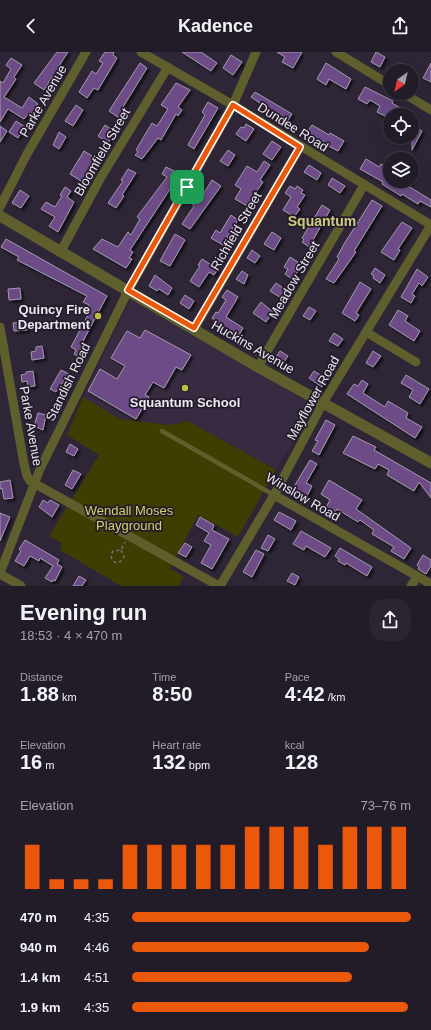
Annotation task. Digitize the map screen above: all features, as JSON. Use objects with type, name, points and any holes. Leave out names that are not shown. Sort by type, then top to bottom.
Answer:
[{"type":"street","name":"Parke Avenue","points":[[0,206],[27,154],[86,52]]},
{"type":"street","name":"Dundee Road","points":[[141,52],[233,105],[431,225]]},
{"type":"street","name":"Standish Road","points":[[0,573],[34,483],[128,290],[233,105],[256,52]]},
{"type":"street","points":[[336,52],[383,81]]},
{"type":"street","name":"Bloomfield Street","points":[[61,251],[100,179],[168,67]]},
{"type":"street","points":[[415,100],[431,110]]},
{"type":"street","name":"Richfield Street","points":[[194,328],[300,147]]},
{"type":"street","name":"Meadow Street","points":[[258,367],[364,185]]},
{"type":"street","name":"Huckins Avenue","points":[[0,216],[194,328],[258,367],[431,463]]},
{"type":"street","name":"Mayflower Road","points":[[220,586],[274,495],[323,404],[431,225]]},
{"type":"street","name":"Parke Avenue","points":[[0,327],[27,476],[34,483],[220,586]]},
{"type":"street","points":[[366,332],[416,362]]},
{"type":"street","name":"Winslow Road","points":[[274,495],[431,584]]},
{"type":"street","points":[[0,573],[21,586]]},
{"type":"street","points":[[411,586],[417,577]]},
{"type":"lane","name":"Winslow Road","points":[[162,431],[274,495]]},
{"type":"path","points":[[121,550],[129,535]]},
{"type":"path","points":[[121,550],[124,557],[121,561],[116,563],[112,560],[111,555],[113,551],[121,550]]},
{"type":"shaded area","name":"Squantum School","points":[[134,300],[306,401],[311,409],[276,470],[188,421],[170,425],[120,419],[83,397],[130,301]]},
{"type":"green space","name":"Wendall Moses Playground","points":[[83,397],[120,419],[170,425],[188,421],[276,470],[238,537],[198,515],[170,568],[184,577],[178,586],[121,586],[60,550],[62,543],[49,536],[99,455],[67,435]]},
{"type":"building","points":[[57,52],[68,52],[57,69],[61,72],[56,79],[52,77],[44,90],[34,83]]},
{"type":"building","points":[[105,52],[114,52],[113,55],[117,58],[98,90],[94,88],[87,98],[79,92],[92,71],[96,74],[103,63],[99,61]]},
{"type":"building","points":[[182,52],[201,52],[217,63],[211,71]]},
{"type":"building","points":[[277,52],[302,52],[293,68],[282,62],[285,57]]},
{"type":"building","points":[[376,52],[385,57],[380,67],[371,62]]},
{"type":"building","points":[[231,55],[242,62],[233,75],[223,68]]},
{"type":"building","points":[[11,58],[22,65],[14,77],[16,79],[4,97],[22,108],[29,97],[38,104],[31,114],[29,113],[24,119],[8,109],[0,122],[0,81],[3,83],[11,69],[6,65]]},
{"type":"building","points":[[140,63],[147,68],[123,107],[125,109],[119,118],[109,111]]},
{"type":"building","points":[[326,63],[351,79],[346,89],[329,79],[326,85],[317,79]]},
{"type":"building","points":[[431,63],[431,82],[423,78]]},
{"type":"building","points":[[176,83],[190,90],[178,107],[182,110],[178,116],[176,114],[161,140],[158,138],[142,159],[135,155],[138,152],[136,150],[152,123],[157,126],[168,109],[161,105]]},
{"type":"building","points":[[365,87],[383,96],[383,100],[393,101],[392,103],[400,108],[383,108],[383,115],[377,112],[380,106],[370,100],[367,104],[358,99]]},
{"type":"building","points":[[255,92],[292,114],[287,122],[251,97]]},
{"type":"building","points":[[208,102],[218,108],[194,149],[188,145],[205,115],[202,112]]},
{"type":"building","points":[[76,105],[83,110],[73,126],[65,121]]},
{"type":"building","points":[[16,121],[25,127],[18,138],[9,132]]},
{"type":"building","points":[[246,124],[254,129],[246,141],[236,134],[241,127],[244,128]]},
{"type":"building","points":[[105,125],[116,132],[108,143],[98,136]]},
{"type":"building","points":[[312,125],[329,135],[330,133],[344,141],[338,151],[306,134]]},
{"type":"building","points":[[0,126],[7,131],[0,142]]},
{"type":"building","points":[[419,129],[422,131],[419,137]]},
{"type":"building","points":[[59,132],[66,137],[59,149],[53,145]]},
{"type":"building","points":[[272,141],[281,147],[272,160],[263,154]]},
{"type":"building","points":[[228,150],[235,155],[228,166],[220,161]]},
{"type":"building","points":[[84,151],[97,159],[84,183],[70,174]]},
{"type":"building","points":[[366,159],[379,167],[381,164],[383,165],[383,182],[360,169]]},
{"type":"building","points":[[264,161],[270,165],[260,180],[263,182],[252,198],[254,200],[249,207],[235,199],[241,189],[235,185],[247,166],[257,172]]},
{"type":"building","points":[[309,165],[321,173],[317,180],[304,172]]},
{"type":"building","points":[[166,167],[180,174],[130,250],[133,252],[129,258],[132,259],[126,268],[93,249],[102,239],[118,247],[128,232],[131,235],[140,219],[137,217],[167,177],[162,174]]},
{"type":"building","points":[[128,169],[136,173],[122,195],[124,196],[116,208],[108,203],[123,181],[121,180]]},
{"type":"building","points":[[332,178],[345,186],[340,193],[328,185]]},
{"type":"building","points":[[212,180],[221,186],[190,229],[182,224],[194,206],[192,204],[198,194],[202,196]]},
{"type":"building","points":[[290,186],[295,189],[297,186],[303,190],[301,193],[305,195],[297,207],[300,209],[294,217],[283,210],[291,197],[285,193]]},
{"type":"building","points":[[65,187],[71,191],[67,197],[74,202],[58,232],[49,226],[55,217],[41,209],[46,202],[55,207],[62,196],[60,195]]},
{"type":"building","points":[[388,188],[411,188],[431,200],[431,207],[420,201],[418,204],[402,194],[401,196]]},
{"type":"building","points":[[20,190],[29,196],[21,208],[12,203]]},
{"type":"building","points":[[372,200],[382,206],[354,251],[356,252],[334,283],[326,279],[339,259],[337,257],[344,244]]},
{"type":"building","points":[[322,205],[330,210],[309,247],[302,242],[304,240],[302,238]]},
{"type":"building","points":[[231,215],[238,220],[227,237],[231,240],[226,247],[211,238],[216,230],[220,233]]},
{"type":"building","points":[[402,222],[412,228],[398,249],[400,250],[394,260],[381,252]]},
{"type":"building","points":[[272,232],[281,238],[274,250],[264,244]]},
{"type":"building","points":[[175,234],[185,240],[170,266],[160,261]]},
{"type":"building","points":[[6,239],[107,296],[82,343],[87,345],[80,358],[74,354],[76,350],[71,347],[90,311],[87,309],[89,305],[83,302],[87,296],[17,260],[19,257],[1,247]]},
{"type":"building","points":[[252,250],[260,256],[255,263],[247,258]]},
{"type":"building","points":[[290,257],[298,262],[294,268],[298,271],[292,279],[285,274],[288,269],[284,267]]},
{"type":"building","points":[[202,259],[218,269],[214,275],[209,272],[199,287],[190,281],[200,266],[198,265]]},
{"type":"building","points":[[375,268],[385,275],[380,283],[373,278],[374,276],[371,274]]},
{"type":"building","points":[[417,269],[428,277],[422,286],[419,283],[412,294],[415,296],[411,303],[401,297]]},
{"type":"building","points":[[242,271],[248,275],[244,284],[236,279]]},
{"type":"building","points":[[155,275],[172,288],[168,295],[159,289],[157,291],[149,286]]},
{"type":"building","points":[[360,282],[371,289],[356,313],[359,315],[355,321],[342,313]]},
{"type":"building","points":[[276,283],[286,290],[281,298],[270,291]]},
{"type":"building","points":[[20,288],[21,299],[9,300],[8,289]]},
{"type":"building","points":[[227,290],[238,297],[226,317],[243,328],[239,335],[234,332],[232,334],[213,322],[215,320],[212,318],[216,312],[218,313],[226,300],[222,297]]},
{"type":"building","points":[[185,295],[194,301],[189,309],[180,303]]},
{"type":"building","points":[[261,302],[273,312],[266,322],[253,313]]},
{"type":"building","points":[[309,307],[316,311],[310,320],[303,316]]},
{"type":"building","points":[[398,310],[408,316],[405,321],[420,331],[414,341],[389,325]]},
{"type":"building","points":[[26,321],[27,330],[14,331],[13,323]]},
{"type":"building","points":[[145,330],[191,355],[182,370],[176,367],[164,388],[153,382],[145,395],[149,397],[136,419],[88,391],[100,369],[117,379],[125,366],[111,358],[127,331],[140,338]]},
{"type":"building","points":[[334,333],[343,339],[338,346],[329,341]]},
{"type":"building","points":[[42,346],[44,358],[32,360],[31,352],[36,351],[36,347]]},
{"type":"building","points":[[280,351],[288,356],[282,365],[274,360]]},
{"type":"building","points":[[373,351],[381,356],[373,367],[366,363]]},
{"type":"building","points":[[61,370],[69,374],[56,392],[50,389]]},
{"type":"building","points":[[33,371],[35,386],[28,387],[27,381],[22,382],[21,375],[26,374],[26,372]]},
{"type":"building","points":[[314,371],[327,379],[322,387],[309,378]]},
{"type":"building","points":[[406,375],[429,389],[420,404],[409,397],[413,390],[401,383]]},
{"type":"building","points":[[362,380],[368,384],[363,393],[385,407],[388,401],[408,413],[406,418],[422,427],[415,438],[347,394],[354,384],[358,386]]},
{"type":"building","points":[[38,413],[46,415],[43,430],[34,426]]},
{"type":"building","points":[[326,420],[335,425],[319,455],[312,451],[318,441],[315,440]]},
{"type":"building","points":[[353,436],[376,447],[374,450],[431,483],[431,498],[419,482],[414,491],[387,475],[389,470],[378,464],[375,469],[343,453]]},
{"type":"building","points":[[70,444],[78,449],[74,456],[66,452]]},
{"type":"building","points":[[310,460],[317,464],[306,483],[312,486],[306,498],[292,490]]},
{"type":"building","points":[[73,470],[81,474],[72,489],[65,485]]},
{"type":"building","points":[[10,480],[13,498],[4,499],[2,488],[0,489],[0,482]]},
{"type":"building","points":[[329,480],[362,500],[356,509],[411,548],[404,559],[391,551],[394,547],[372,534],[374,530],[360,520],[358,522],[337,509],[334,514],[325,509],[330,500],[321,494]]},
{"type":"building","points":[[43,500],[48,503],[50,500],[59,505],[52,517],[39,507]]},
{"type":"building","points":[[279,512],[296,521],[291,530],[274,520]]},
{"type":"building","points":[[0,513],[10,517],[0,541]]},
{"type":"building","points":[[200,517],[214,525],[212,530],[229,539],[212,569],[201,563],[211,545],[204,541],[209,533],[196,525]]},
{"type":"building","points":[[301,531],[331,548],[325,557],[306,546],[304,550],[293,544]]},
{"type":"building","points":[[268,535],[275,539],[268,551],[261,548]]},
{"type":"building","points":[[25,540],[59,560],[57,564],[62,567],[55,581],[53,580],[52,582],[45,578],[53,566],[40,558],[39,561],[30,556],[24,566],[15,561],[21,551],[19,549]]},
{"type":"building","points":[[185,543],[192,547],[186,557],[178,553]]},
{"type":"building","points":[[340,548],[372,567],[367,576],[346,563],[345,565],[338,561],[339,559],[335,556]]},
{"type":"building","points":[[256,550],[264,554],[252,577],[243,572]]},
{"type":"building","points":[[423,555],[431,560],[431,566],[426,574],[418,569],[419,567],[417,565]]},
{"type":"building","points":[[292,573],[299,577],[295,585],[287,581]]},
{"type":"building","points":[[79,576],[86,580],[82,586],[73,586]]},
{"type":"place","name":"Quincy Fire Department","points":[[98,316]]},
{"type":"place","name":"Squantum School","points":[[185,388]]},
{"type":"district","name":"Squantum","points":[[322,221]]},
{"type":"route","points":[[233,105],[300,147],[194,328],[128,290],[187,187],[233,105]]}]
